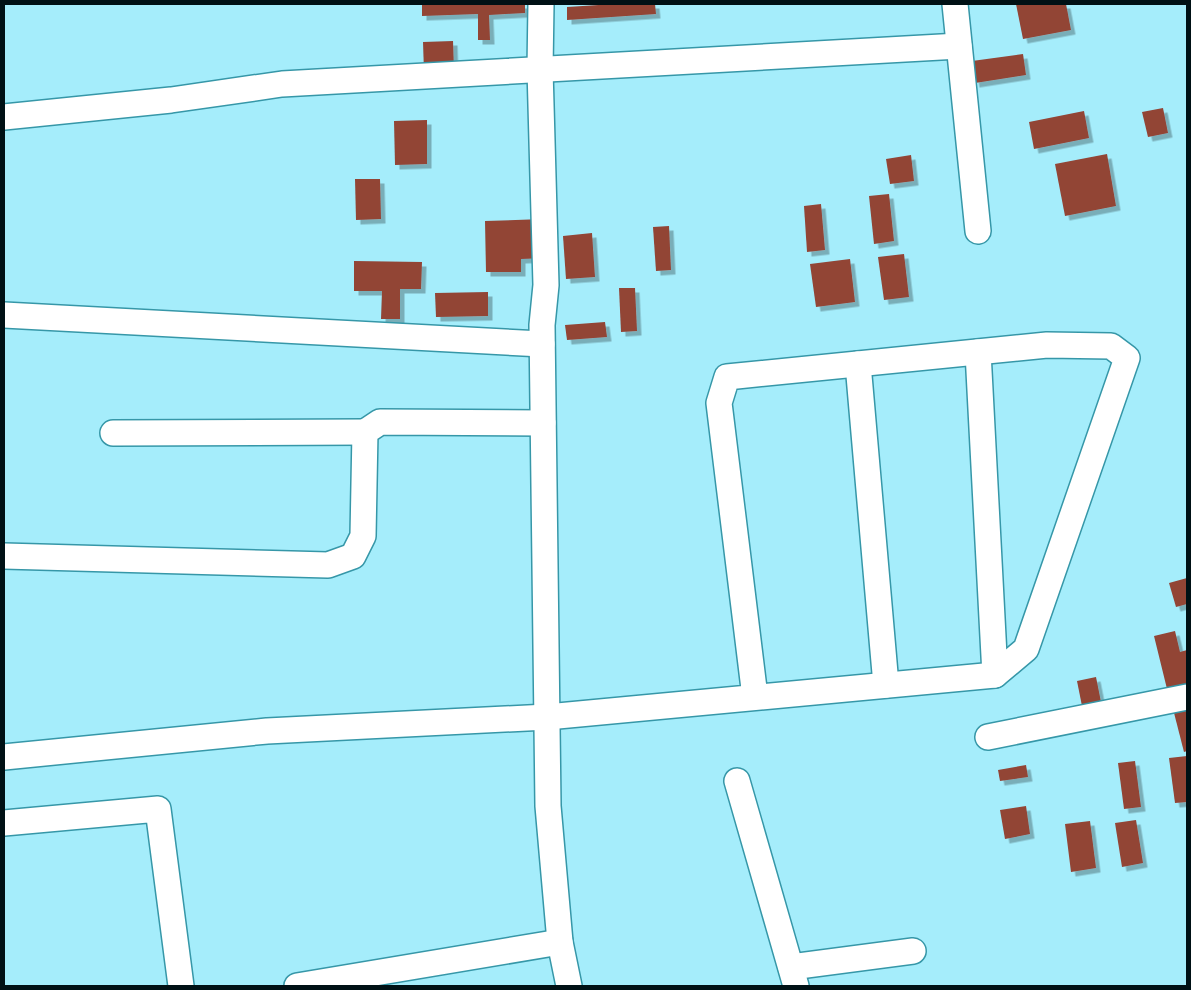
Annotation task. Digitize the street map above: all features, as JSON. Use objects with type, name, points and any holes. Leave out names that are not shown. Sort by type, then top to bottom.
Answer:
[{"type":"street","points":[[541,4],[540,69],[546,285],[542,344],[548,806],[560,942],[569,986]]},
{"type":"street","points":[[955,4],[978,231]]},
{"type":"street","points":[[4,117],[171,100],[282,84],[959,46]]},
{"type":"street","points":[[4,315],[542,344]]},
{"type":"street","points":[[4,757],[267,731],[547,717],[994,675],[1026,649],[1127,358],[1111,346],[1047,345],[727,377],[719,404],[755,697]]},
{"type":"street","points":[[978,352],[994,675]]},
{"type":"street","points":[[858,364],[886,685]]},
{"type":"street","points":[[113,433],[365,432],[380,422],[543,423]]},
{"type":"street","points":[[4,556],[328,565],[353,556],[363,536],[365,432]]},
{"type":"street","points":[[988,737],[1187,698]]},
{"type":"street","points":[[737,781],[793,977],[913,951]]},
{"type":"street","points":[[4,823],[158,809],[181,986]]},
{"type":"street","points":[[297,986],[560,942]]},
{"type":"building","points":[[525,4],[525,13],[489,15],[490,40],[478,40],[478,14],[422,16],[422,5]]},
{"type":"building","points":[[655,4],[656,14],[567,20],[567,7]]},
{"type":"building","points":[[1016,4],[1066,4],[1071,30],[1023,39]]},
{"type":"building","points":[[453,41],[454,71],[424,72],[423,42]]},
{"type":"building","points":[[1023,54],[1026,75],[975,83],[972,61]]},
{"type":"building","points":[[1163,108],[1168,133],[1148,137],[1142,112]]},
{"type":"building","points":[[1084,111],[1089,138],[1034,149],[1029,122]]},
{"type":"building","points":[[427,120],[427,164],[395,165],[394,121]]},
{"type":"building","points":[[1107,154],[1116,206],[1065,216],[1055,164]]},
{"type":"building","points":[[911,155],[914,181],[890,184],[886,159]]},
{"type":"building","points":[[355,179],[380,179],[381,219],[356,220]]},
{"type":"building","points":[[889,194],[894,241],[874,244],[869,196]]},
{"type":"building","points":[[821,204],[825,250],[807,252],[804,206]]},
{"type":"building","points":[[543,219],[545,258],[521,259],[521,272],[486,272],[485,221]]},
{"type":"building","points":[[669,226],[671,270],[656,271],[653,227]]},
{"type":"building","points":[[592,233],[595,277],[566,279],[563,236]]},
{"type":"building","points":[[904,254],[909,297],[884,300],[878,257]]},
{"type":"building","points":[[850,259],[855,302],[816,307],[810,264]]},
{"type":"building","points":[[354,261],[422,262],[421,289],[400,289],[400,319],[381,319],[382,291],[354,291]]},
{"type":"building","points":[[619,288],[635,288],[637,331],[621,332]]},
{"type":"building","points":[[488,292],[488,316],[436,317],[435,293]]},
{"type":"building","points":[[605,322],[607,337],[567,340],[565,325]]},
{"type":"building","points":[[1187,578],[1187,604],[1176,607],[1169,583]]},
{"type":"building","points":[[1175,631],[1180,652],[1187,650],[1187,688],[1168,693],[1154,636]]},
{"type":"building","points":[[1096,677],[1101,702],[1082,706],[1077,681]]},
{"type":"building","points":[[1187,701],[1187,751],[1184,752],[1172,705]]},
{"type":"building","points":[[1187,756],[1187,802],[1175,803],[1169,758]]},
{"type":"building","points":[[1135,761],[1141,807],[1124,809],[1118,763]]},
{"type":"building","points":[[1026,765],[1028,777],[1000,781],[998,770]]},
{"type":"building","points":[[1026,806],[1030,834],[1005,839],[1000,810]]},
{"type":"building","points":[[1136,820],[1143,863],[1122,867],[1115,823]]},
{"type":"building","points":[[1090,821],[1096,868],[1071,872],[1065,824]]}]
